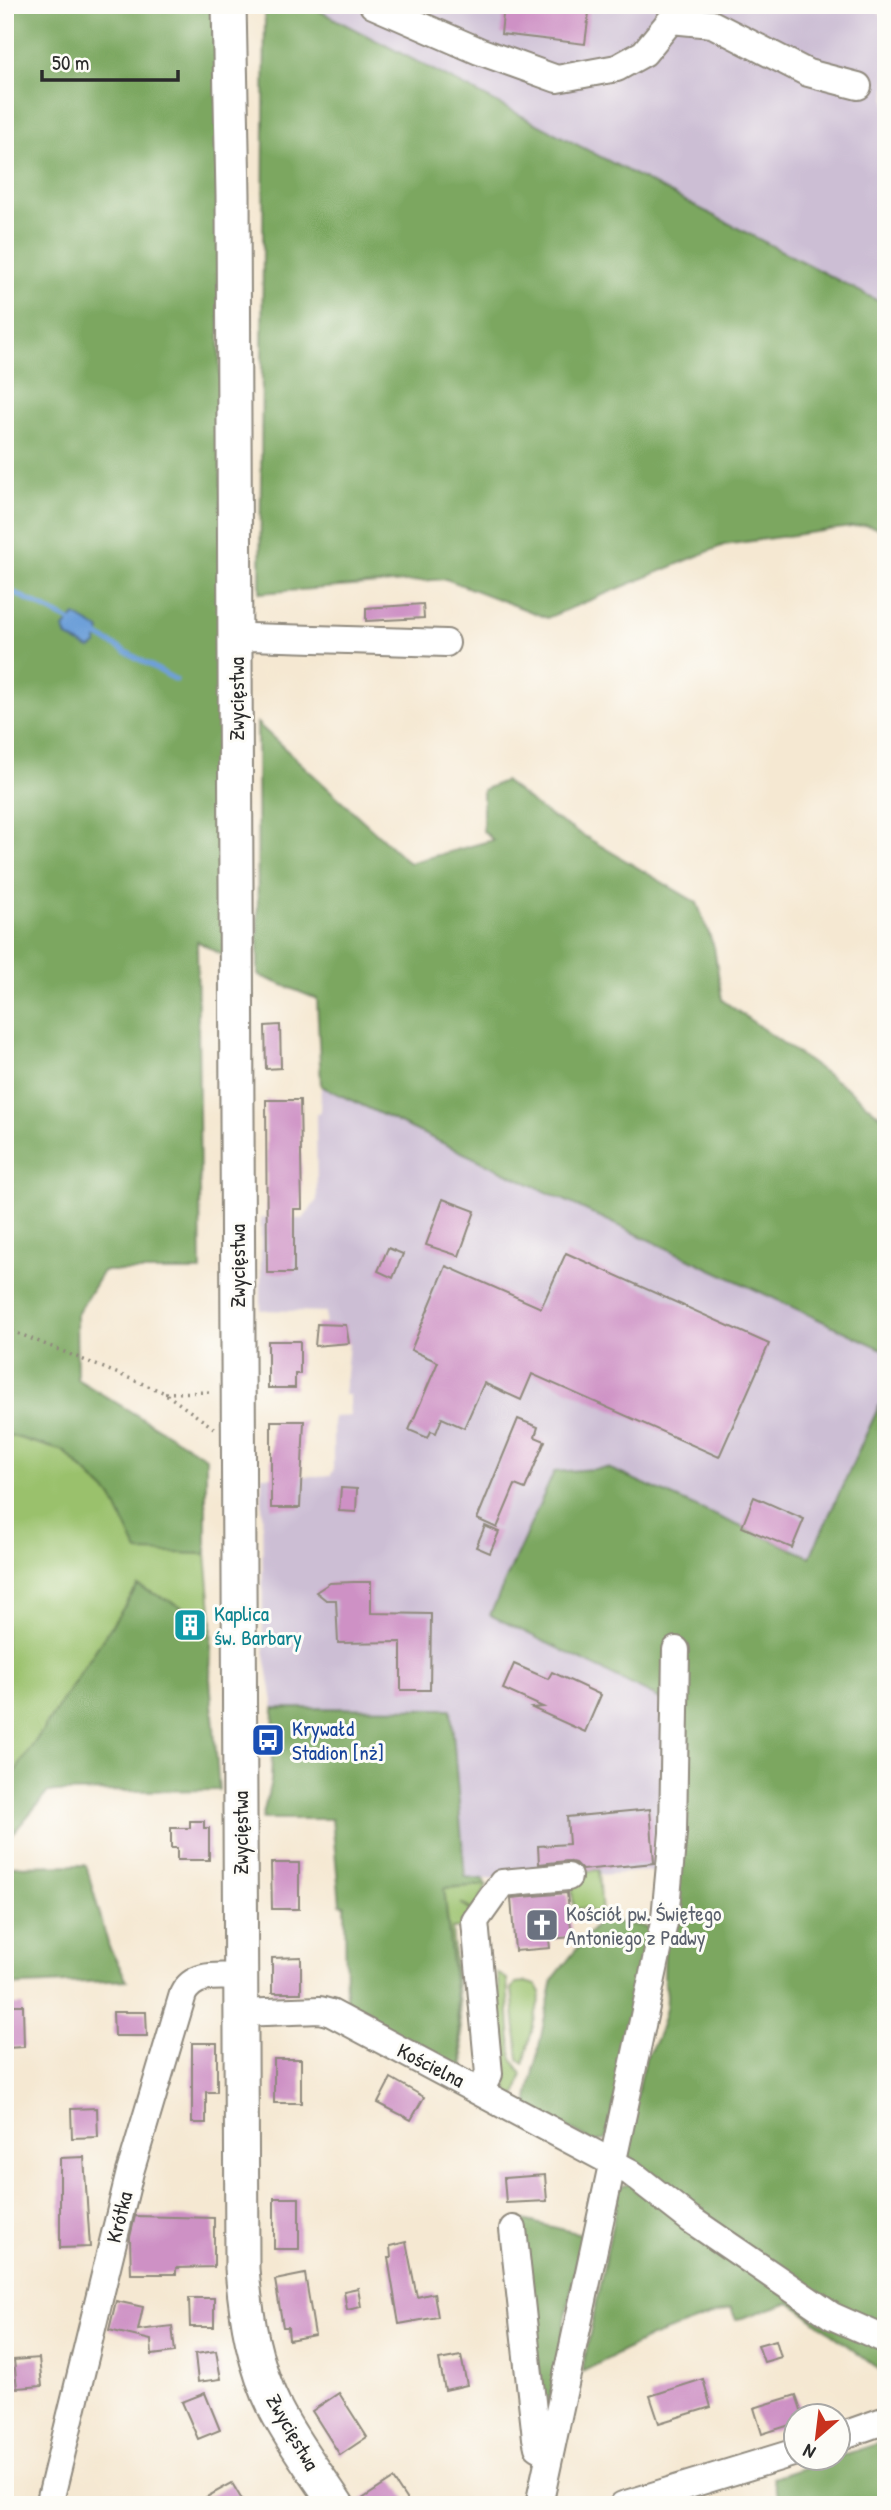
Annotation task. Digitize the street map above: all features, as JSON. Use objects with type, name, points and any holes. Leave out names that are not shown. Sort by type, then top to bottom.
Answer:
[{"type":"main road","name":"Zwycięstwa","points":[[229,5],[235,642],[242,2269],[252,2342],[276,2410],[337,2505]]},
{"type":"street","points":[[373,5],[479,51],[556,79],[617,68],[644,53],[671,20],[712,24],[808,73],[858,86]]},
{"type":"street","points":[[235,642],[249,638],[446,643]]},
{"type":"street","points":[[539,2505],[610,2162],[665,1918],[674,1821],[676,1650]]},
{"type":"street","points":[[480,2091],[489,2074],[475,1921],[502,1883],[568,1877]]},
{"type":"street","name":"Krótka","points":[[49,2505],[130,2172],[181,2000],[189,1984],[201,1978],[240,1978]]},
{"type":"street","name":"Kościelna","points":[[240,2013],[326,2011],[630,2172],[677,2210],[832,2316],[886,2340]]},
{"type":"street","points":[[513,2229],[536,2438],[538,2446],[549,2453]]},
{"type":"street","points":[[852,2432],[886,2420]]},
{"type":"street","points":[[623,2505],[782,2456]]},
{"type":"path","points":[[5,1328],[163,1392],[237,1443]]},
{"type":"path","points":[[163,1392],[197,1394],[237,1388]]},
{"type":"shaded area","points":[[308,5],[873,5],[886,22],[886,305]]},
{"type":"shaded area","points":[[321,1086],[886,1351],[886,1391],[810,1558],[608,1468],[555,1472],[490,1614],[667,1702],[663,1870],[599,1875],[598,1870],[484,1879],[466,1877],[451,1710],[274,1708],[263,1643],[262,1476],[330,1476],[333,1471],[333,1417],[350,1416],[349,1395],[344,1395],[349,1343],[346,1334],[316,1332],[317,1324],[325,1324],[326,1312],[261,1310],[261,1218],[303,1219],[317,1200],[316,1114],[320,1113]]},
{"type":"green space","points":[[5,5],[216,5],[226,957],[197,941],[201,1271],[103,1271],[76,1316],[77,1379],[206,1457],[206,1554],[138,1552],[112,1497],[64,1451],[5,1434]]},
{"type":"green space","points":[[265,5],[308,5],[886,305],[886,530],[865,525],[724,545],[547,618],[446,579],[260,593]]},
{"type":"green space","points":[[257,723],[409,863],[493,840],[483,831],[483,790],[504,781],[544,812],[697,903],[714,947],[722,1000],[852,1092],[886,1121],[886,1351],[321,1086],[317,999],[258,975]]},
{"type":"green space","points":[[886,1391],[886,2336],[842,2315],[622,2159],[646,2056],[659,2031],[667,2000],[664,1983],[667,1702],[490,1615],[554,1472],[608,1468],[810,1557]]},
{"type":"green space","points":[[5,1434],[63,1451],[112,1497],[138,1551],[206,1554],[212,1621],[138,1586],[5,1787]]},
{"type":"green space","points":[[138,1586],[212,1621],[210,1678],[219,1790],[48,1792],[5,1843],[5,1787]]},
{"type":"green space","points":[[274,1708],[451,1709],[465,1877],[484,1879],[485,1885],[444,1888],[463,2073],[346,2011],[345,1905],[340,1904],[332,1819],[262,1819],[271,1781]]},
{"type":"green space","points":[[86,1865],[109,1947],[127,1980],[5,1986],[5,1866]]},
{"type":"green space","points":[[599,1870],[600,1920],[588,1908],[574,1909],[570,1872]]},
{"type":"green space","points":[[487,1885],[474,1911],[461,1903],[474,1914],[468,1921],[461,1922],[462,1928],[452,1929],[465,2074],[444,1888]]},
{"type":"green space","points":[[602,1917],[603,1920],[654,1928],[606,2140],[594,2142],[528,2107],[528,2099],[553,1979]]},
{"type":"green space","points":[[497,1973],[507,1979],[512,2059],[522,2074],[517,2095],[508,2095]]},
{"type":"green space","points":[[516,1983],[536,1985],[541,1992],[524,2064],[519,2060],[512,1989]]},
{"type":"green space","points":[[631,2183],[886,2348],[886,2375],[790,2302],[736,2320],[731,2308],[651,2337],[582,2372],[620,2187]]},
{"type":"green space","points":[[519,2219],[582,2234],[545,2425]]},
{"type":"green space","points":[[886,2441],[886,2505],[781,2505],[773,2478],[791,2472],[852,2472],[852,2452]]},
{"type":"water","points":[[75,615],[100,630],[96,645],[90,649],[67,637],[64,628]]},
{"type":"building","points":[[504,5],[590,5],[585,44],[501,34]]},
{"type":"building","points":[[423,604],[424,618],[366,621],[366,608]]},
{"type":"building","points":[[280,1025],[281,1068],[266,1069],[265,1026]]},
{"type":"building","points":[[266,1100],[300,1100],[302,1209],[294,1209],[294,1273],[267,1273]]},
{"type":"building","points":[[443,1199],[475,1211],[459,1256],[426,1245]]},
{"type":"building","points":[[388,1248],[403,1254],[393,1278],[378,1271]]},
{"type":"building","points":[[566,1253],[769,1344],[719,1457],[532,1374],[521,1400],[484,1383],[464,1428],[442,1418],[436,1433],[431,1431],[428,1438],[409,1430],[438,1362],[411,1350],[446,1266],[541,1308]]},
{"type":"building","points":[[317,1324],[346,1325],[349,1343],[315,1346]]},
{"type":"building","points":[[268,1341],[300,1341],[300,1374],[295,1374],[295,1388],[268,1388]]},
{"type":"building","points":[[518,1419],[538,1427],[535,1437],[545,1441],[525,1489],[515,1485],[497,1528],[477,1519]]},
{"type":"building","points":[[271,1421],[304,1421],[300,1508],[271,1508]]},
{"type":"building","points":[[341,1488],[357,1489],[356,1512],[339,1511]]},
{"type":"building","points":[[754,1497],[804,1519],[792,1548],[742,1527]]},
{"type":"building","points":[[485,1526],[499,1532],[490,1553],[476,1547]]},
{"type":"building","points":[[371,1582],[371,1613],[431,1614],[430,1690],[401,1690],[401,1642],[338,1643],[336,1600],[326,1600],[316,1592],[330,1583]]},
{"type":"building","points":[[514,1664],[548,1679],[552,1672],[601,1695],[585,1732],[532,1708],[543,1707],[503,1689]]},
{"type":"building","points":[[650,1809],[654,1863],[582,1870],[575,1863],[567,1861],[539,1864],[538,1846],[569,1844],[567,1817]]},
{"type":"building","points":[[190,1821],[204,1821],[204,1828],[209,1828],[209,1860],[177,1860],[177,1848],[171,1848],[171,1828],[190,1828]]},
{"type":"building","points":[[271,1863],[299,1863],[299,1909],[272,1909]]},
{"type":"building","name":"Kościół pw. Świętego Antoniego z Padwy","points":[[567,1893],[572,1937],[549,1939],[550,1948],[515,1951],[511,1898]]},
{"type":"building","points":[[301,1957],[301,1993],[272,1993],[272,1958]]},
{"type":"building","points":[[5,2005],[23,2005],[24,2047],[5,2048]]},
{"type":"building","points":[[113,2012],[146,2012],[147,2036],[114,2036]]},
{"type":"building","points":[[192,2043],[217,2043],[217,2092],[206,2092],[206,2123],[192,2123]]},
{"type":"building","points":[[274,2059],[301,2059],[301,2103],[274,2103]]},
{"type":"building","points":[[391,2078],[424,2097],[411,2120],[378,2103]]},
{"type":"building","points":[[97,2108],[98,2137],[72,2138],[71,2109]]},
{"type":"building","points":[[84,2157],[90,2247],[60,2248],[60,2158]]},
{"type":"building","points":[[545,2175],[547,2201],[506,2203],[504,2178]]},
{"type":"building","points":[[274,2198],[299,2198],[299,2249],[274,2249]]},
{"type":"building","points":[[135,2216],[214,2218],[214,2267],[176,2268],[176,2274],[131,2274],[130,2237]]},
{"type":"building","points":[[406,2242],[417,2297],[434,2293],[438,2317],[399,2324],[388,2258],[391,2258],[390,2246]]},
{"type":"building","points":[[305,2274],[315,2335],[289,2340],[288,2327],[283,2327],[275,2280]]},
{"type":"building","points":[[358,2288],[361,2307],[347,2310],[344,2291]]},
{"type":"building","points":[[189,2298],[214,2298],[214,2327],[190,2327]]},
{"type":"building","points":[[116,2301],[143,2307],[138,2330],[172,2326],[175,2352],[152,2355],[151,2340],[109,2330]]},
{"type":"building","points":[[776,2340],[781,2357],[764,2362],[758,2345]]},
{"type":"building","points":[[216,2351],[221,2379],[198,2382],[195,2354]]},
{"type":"building","points":[[461,2356],[467,2385],[445,2390],[439,2360]]},
{"type":"building","points":[[39,2358],[42,2386],[17,2388],[14,2360]]},
{"type":"building","points":[[703,2379],[711,2407],[659,2423],[650,2396]]},
{"type":"building","points":[[205,2393],[220,2430],[198,2439],[182,2402]]},
{"type":"building","points":[[339,2393],[367,2437],[340,2455],[312,2411]]},
{"type":"building","points":[[796,2395],[798,2402],[782,2402],[782,2428],[762,2434],[754,2408]]},
{"type":"building","points":[[393,2479],[410,2505],[356,2505],[356,2503]]},
{"type":"building","points":[[232,2483],[245,2505],[192,2505]]},
{"type":"waterway","points":[[5,588],[70,621]]},
{"type":"waterway","points":[[98,636],[176,680]]},
{"type":"place","name":"Kaplica św. Barbary","points":[[190,1625]]},
{"type":"place","name":"Krywałd Stadion [nż]","points":[[268,1740]]},
{"type":"place","name":"Kościół pw. Świętego Antoniego z Padwy","points":[[542,1925]]}]
